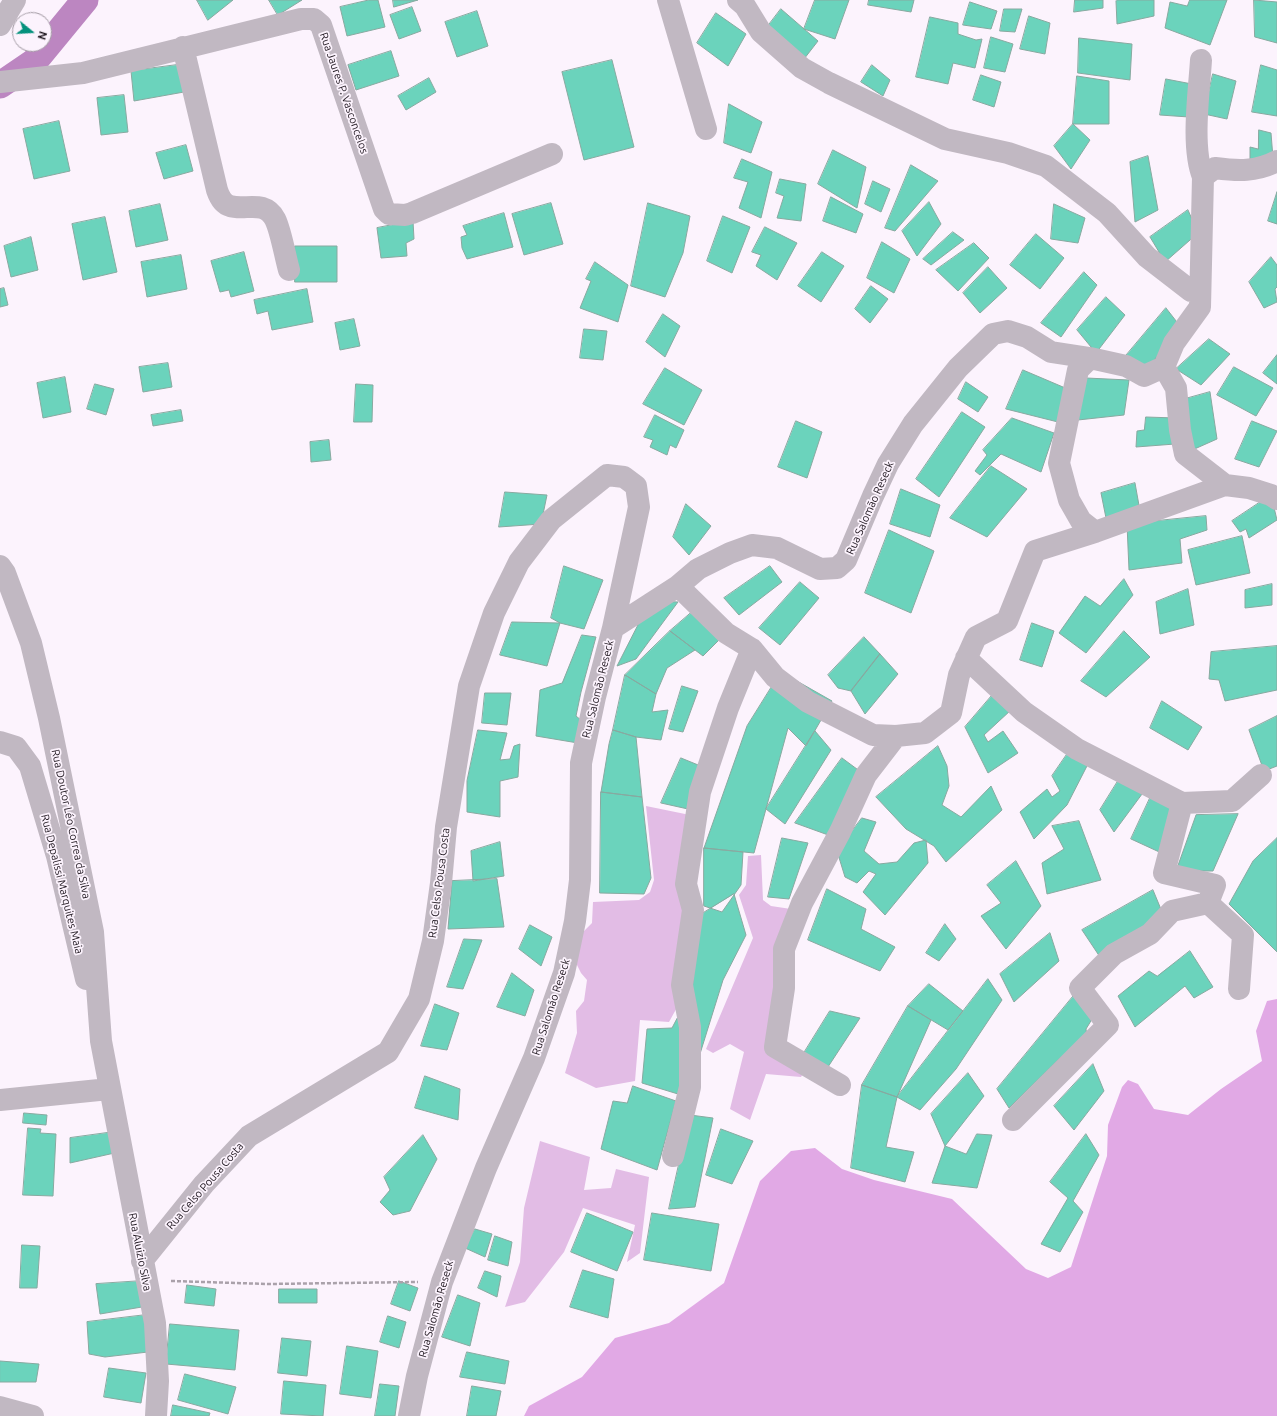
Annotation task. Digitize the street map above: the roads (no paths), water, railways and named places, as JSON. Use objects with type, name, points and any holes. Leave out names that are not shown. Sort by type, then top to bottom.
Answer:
[{"type":"street","points":[[0,25],[15,0]]},
{"type":"street","points":[[668,0],[706,130]]},
{"type":"street","points":[[745,2],[761,32],[802,68],[829,83],[945,138],[1008,152],[1046,166],[1107,213],[1147,257],[1191,291],[1200,289]]},
{"type":"street","name":"Rua Jaures P. Vasconcelos","points":[[0,82],[83,73],[301,19],[314,19],[321,25],[384,209],[389,214],[404,215],[412,213],[552,154]]},
{"type":"street","points":[[183,47],[217,190],[221,200],[230,206],[256,206],[266,210],[275,218],[289,270]]},
{"type":"street","points":[[1201,60],[1198,123],[1199,166],[1203,177],[1200,307],[1174,344],[1164,367],[1176,388],[1180,430],[1185,454],[1225,484],[1249,488],[1271,495],[1277,499]]},
{"type":"street","points":[[1203,177],[1215,168],[1240,171],[1268,166],[1277,161]]},
{"type":"street","name":"Rua Salomão Reseck","points":[[409,1416],[417,1376],[442,1282],[486,1168],[534,1058],[564,973],[575,921],[580,880],[581,763],[595,697],[613,628],[678,586],[698,569],[730,553],[752,545],[777,548],[820,569],[837,568],[846,560],[888,464],[912,424],[958,368],[993,334],[1008,331],[1027,338],[1051,352],[1090,358],[1126,366],[1144,376],[1164,367]]},
{"type":"street","points":[[1090,358],[1078,370],[1059,463],[1069,500],[1081,521],[1095,532]]},
{"type":"street","name":"Rua Celso Pousa Costa","points":[[144,1270],[204,1184],[249,1136],[388,1052],[418,999],[433,941],[441,883],[446,827],[469,686],[494,613],[519,562],[551,520],[607,476],[624,477],[636,486],[639,507],[613,628]]},
{"type":"street","points":[[678,586],[726,633],[752,649],[775,677],[808,702],[873,735],[896,736],[925,733],[951,713],[959,674],[976,636],[1007,621],[1035,551],[1095,532],[1225,484]]},
{"type":"street","name":"Rua Doutor Léo Correa da Silva","points":[[0,566],[5,572],[31,643],[49,718],[93,932],[101,1041],[109,1089]]},
{"type":"street","points":[[673,1156],[690,1087],[690,1027],[682,985],[694,910],[686,884],[700,792],[728,708],[752,649]]},
{"type":"street","points":[[966,658],[1024,712],[1077,749],[1182,803],[1232,801],[1261,775]]},
{"type":"street","points":[[840,1085],[775,1047],[784,988],[784,949],[802,903],[840,832],[866,775],[896,736]]},
{"type":"street","name":"Rua Depalissi Marquites Maia","points":[[0,742],[16,747],[30,766],[57,856],[101,1041]]},
{"type":"street","points":[[1182,803],[1164,873],[1215,885],[1208,903]]},
{"type":"street","points":[[1208,903],[1243,935],[1239,989]]},
{"type":"street","points":[[1013,1120],[1108,1025],[1080,988],[1114,954],[1150,934],[1172,911],[1208,903]]},
{"type":"street","points":[[0,1100],[109,1089]]},
{"type":"street","name":"Rua Aluizio Silva","points":[[109,1089],[155,1323],[158,1381],[156,1416]]},
{"type":"street","points":[[0,1407],[33,1416]]},
{"type":"waterway","points":[[0,85],[34,62],[85,0]]}]
